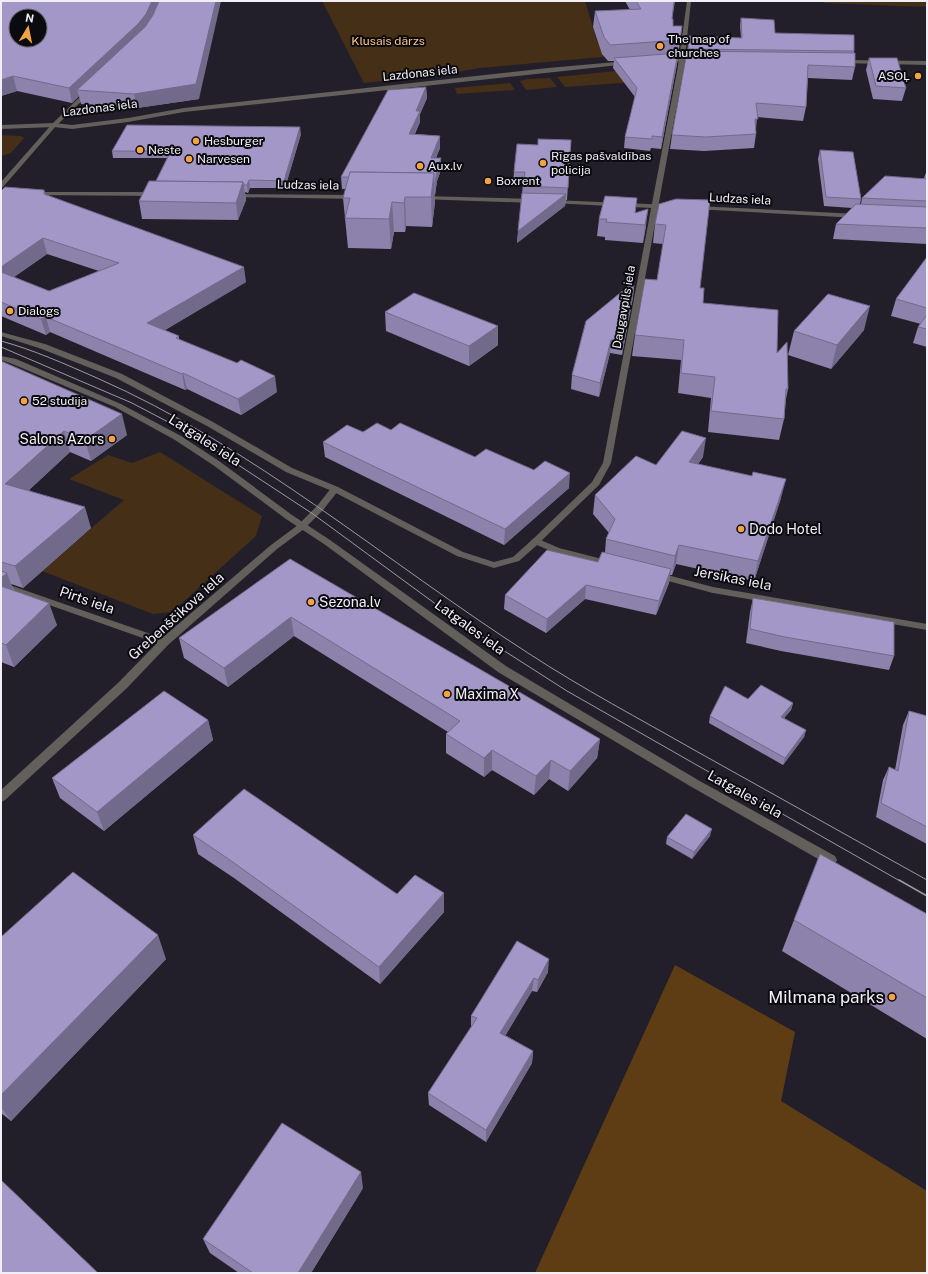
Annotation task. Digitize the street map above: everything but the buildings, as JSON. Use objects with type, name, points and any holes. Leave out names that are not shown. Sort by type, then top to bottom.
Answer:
[{"type":"street","name":"Daugavpils iela","points":[[494,565],[516,559],[596,483],[607,464],[682,59],[689,1]]},
{"type":"street","points":[[662,60],[702,60]]},
{"type":"street","points":[[834,61],[927,63]]},
{"type":"street","name":"Lazdonas iela","points":[[1,127],[54,125],[72,128],[128,120],[161,113],[548,70],[632,63]]},
{"type":"street","points":[[3,188],[54,125],[94,87]]},
{"type":"street","points":[[26,193],[163,194]]},
{"type":"street","name":"Ludzas iela","points":[[224,195],[364,197]]},
{"type":"street","points":[[412,198],[523,200],[676,207]]},
{"type":"street","name":"Ludzas iela","points":[[691,208],[867,217]]},
{"type":"street","name":"Latgales iela","points":[[1,334],[42,346],[120,376],[210,424],[290,470],[335,489],[460,554],[494,565]]},
{"type":"street","name":"Latgales iela","points":[[1,358],[13,361],[110,402],[178,438],[248,486],[301,527],[327,542],[502,668],[694,783],[838,864]]},
{"type":"street","name":"Grebenščikova iela","points":[[1,797],[123,685],[164,642],[274,547],[301,527],[320,508],[335,489]]},
{"type":"street","points":[[536,541],[556,550],[624,567]]},
{"type":"street","name":"Jersikas iela","points":[[646,572],[713,590],[927,627]]},
{"type":"street","name":"Pirts iela","points":[[1,585],[164,642]]},
{"type":"green space","name":"Klusais dārzs","points":[[322,1],[585,1],[598,44],[620,44],[667,51],[480,68],[445,74],[364,83]]},
{"type":"green space","points":[[824,1],[927,1],[927,7],[824,3]]},
{"type":"green space","points":[[626,70],[662,80],[565,87],[557,77]]},
{"type":"green space","points":[[550,78],[557,87],[526,90],[520,81],[527,79]]},
{"type":"green space","points":[[510,83],[515,90],[457,94],[455,88]]},
{"type":"green space","points":[[1,135],[21,136],[24,138],[11,153],[1,156]]},
{"type":"green space","points":[[160,452],[262,516],[256,536],[172,612],[153,614],[42,571],[124,500],[69,479],[108,455],[132,463]]},
{"type":"shaded area","points":[[675,965],[795,1032],[781,1101],[927,1191],[927,1273],[535,1273]]},
{"type":"tram line","points":[[1,341],[37,353],[97,378],[155,406],[210,437],[265,471],[475,618],[570,679],[927,880]]},
{"type":"tram line","points":[[1,347],[132,403],[191,434],[313,514],[467,627],[567,691],[900,881]]},
{"type":"tram line","points":[[899,880],[927,896]]},
{"type":"place","name":"The map of churches","points":[[660,46]]},
{"type":"place","name":"ASOĻ","points":[[918,76]]},
{"type":"place","name":"Hesburger","points":[[196,141]]},
{"type":"place","name":"Neste","points":[[140,150]]},
{"type":"place","name":"Narvesen","points":[[189,159]]},
{"type":"place","name":"Rīgas pašvaldības policija","points":[[543,163]]},
{"type":"place","name":"Aux.lv","points":[[420,166]]},
{"type":"place","name":"Boxrent","points":[[488,181]]},
{"type":"place","name":"Dialogs","points":[[10,311]]},
{"type":"place","name":"52 studija","points":[[24,401]]},
{"type":"place","name":"Salons Azors","points":[[112,439]]},
{"type":"place","name":"Dodo Hotel","points":[[741,529]]},
{"type":"place","name":"Sezona.lv","points":[[311,602]]},
{"type":"place","name":"Maxima X","points":[[447,694]]},
{"type":"place","name":"Milmana parks","points":[[892,997]]}]
